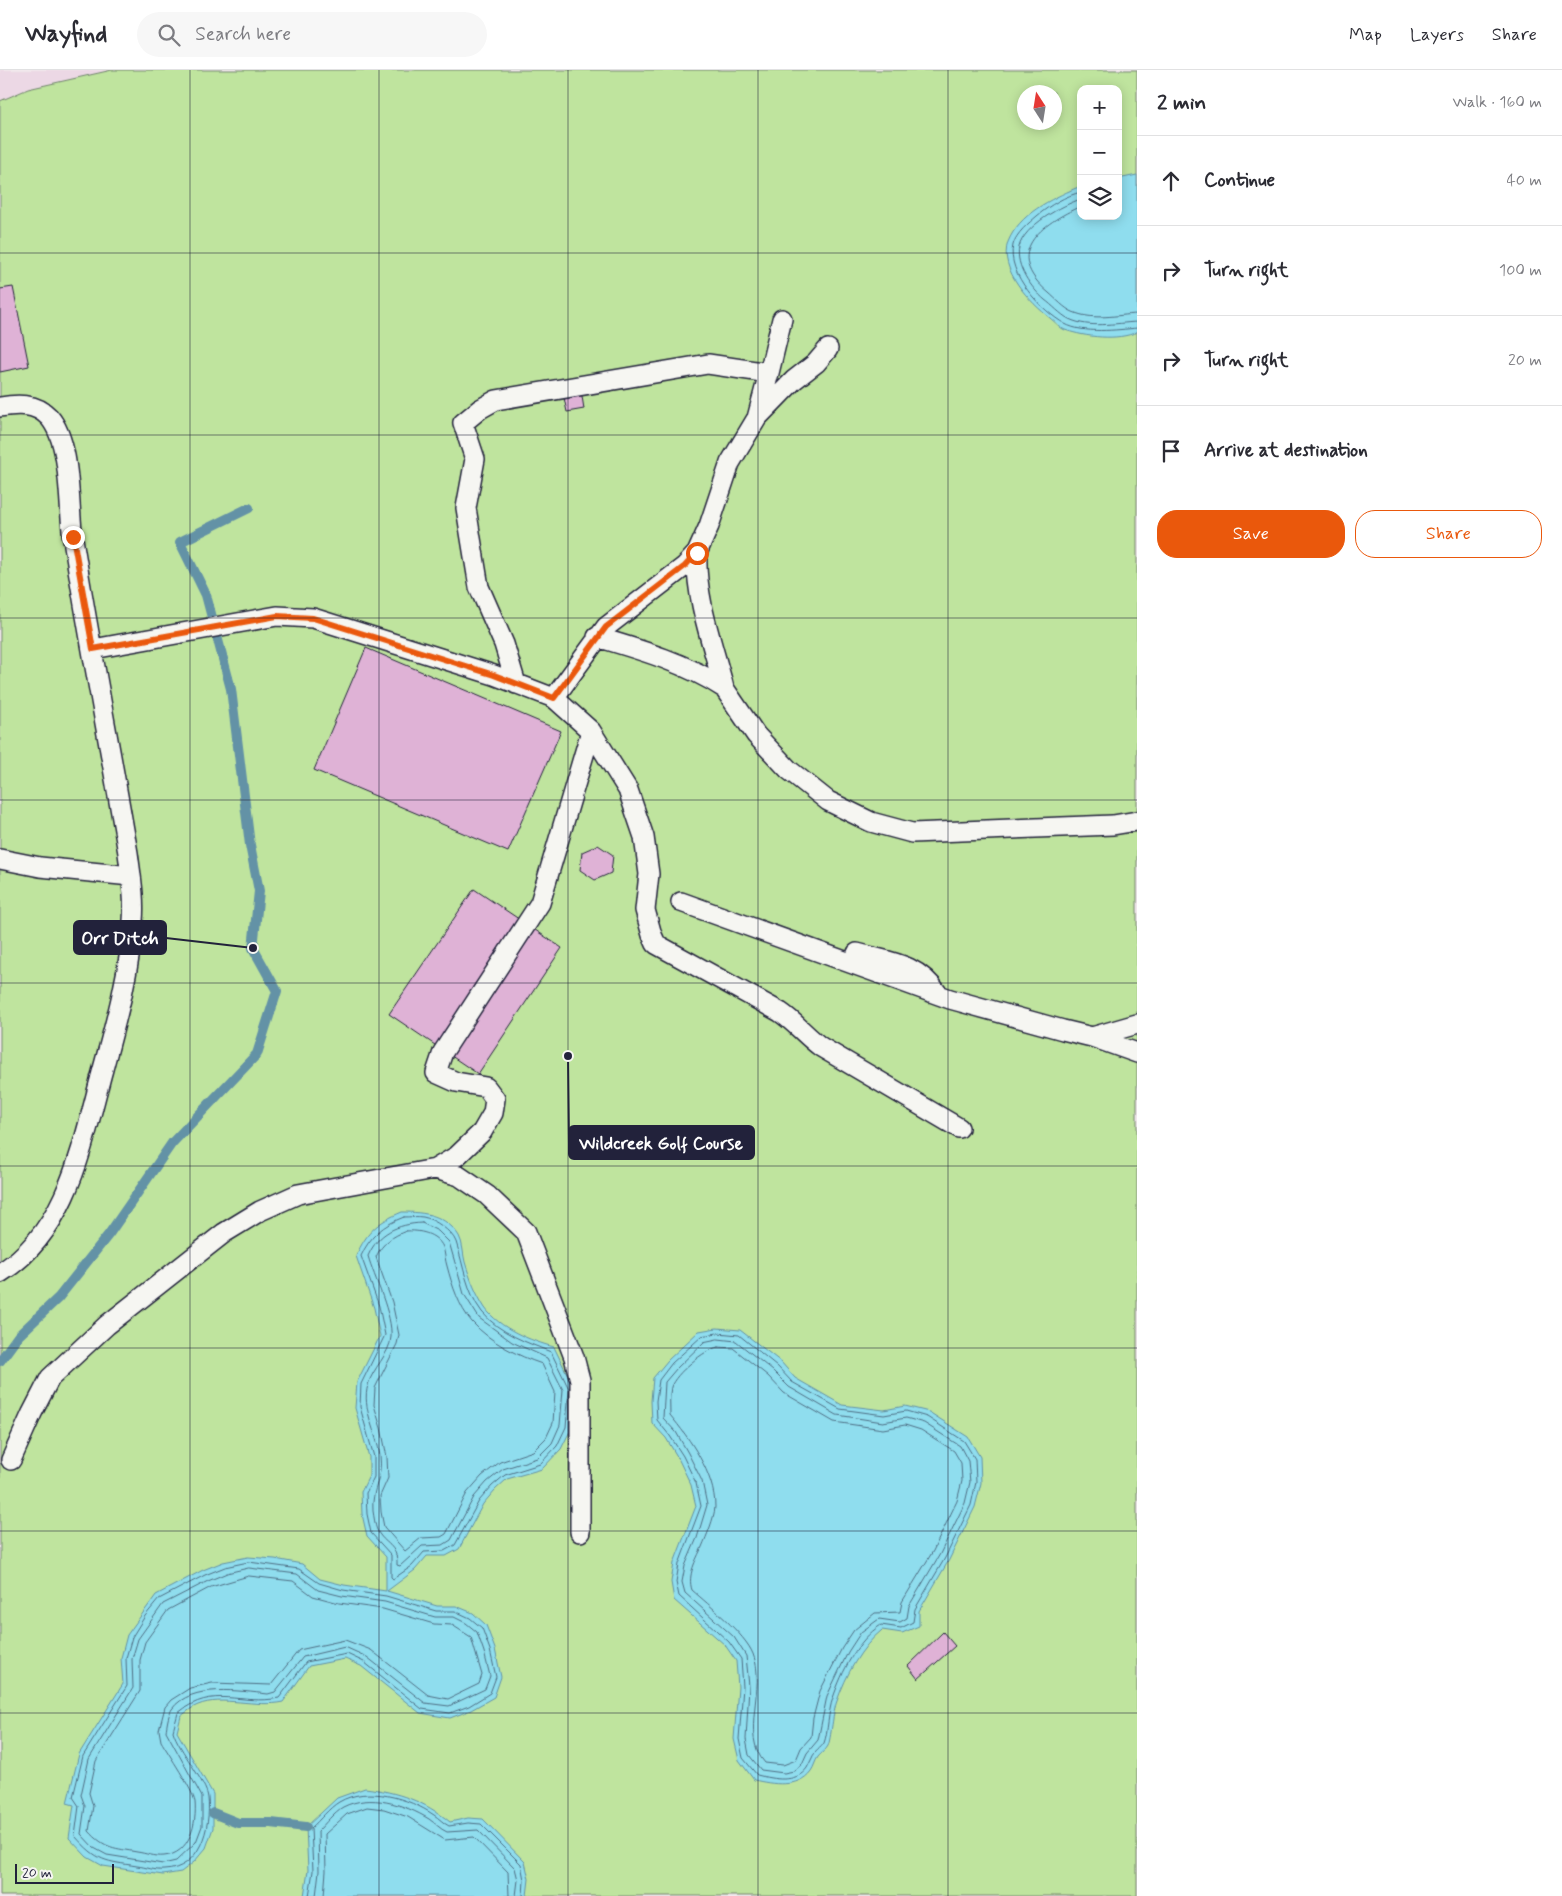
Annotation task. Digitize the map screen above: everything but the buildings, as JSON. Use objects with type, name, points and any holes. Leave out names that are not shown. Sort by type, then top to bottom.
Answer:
[{"type":"lane","points":[[757,418],[782,319]]},
{"type":"lane","points":[[554,698],[606,627],[685,566],[697,553],[709,526],[730,463],[757,418],[794,380],[816,363],[828,350]]},
{"type":"lane","points":[[516,684],[504,644],[479,587],[466,508],[475,459],[462,423],[480,409],[496,400],[672,369],[708,364],[769,372]]},
{"type":"lane","points":[[0,407],[19,404],[37,408],[49,416],[58,431],[64,452],[73,537],[131,876],[133,920],[117,1018],[76,1168],[58,1208],[40,1237],[17,1263],[0,1274]]},
{"type":"lane","points":[[697,553],[696,566],[702,604],[724,688],[756,735],[789,770],[828,801],[871,822],[912,833],[1113,825],[1137,822]]},
{"type":"lane","points":[[93,649],[277,616],[313,618],[494,675],[554,698],[591,731],[628,790],[644,837],[648,874],[646,910],[656,944],[780,1012],[821,1047],[959,1128]]},
{"type":"lane","points":[[597,637],[641,650],[700,673],[724,688]]},
{"type":"lane","points":[[11,1460],[50,1378],[108,1325],[224,1233],[260,1211],[298,1194],[435,1169],[457,1156],[482,1132],[493,1114],[495,1099],[486,1087],[456,1082],[436,1074],[443,1052],[540,903],[591,731]]},
{"type":"lane","points":[[0,859],[40,867],[131,876]]},
{"type":"lane","points":[[682,902],[938,994],[1092,1037],[1137,1053]]},
{"type":"lane","points":[[1092,1037],[1137,1024]]},
{"type":"lane","points":[[435,1169],[460,1176],[512,1216],[526,1232],[574,1358],[580,1380],[580,1532]]},
{"type":"shaded area","points":[[0,70],[112,70],[28,89],[0,101]]},
{"type":"green space","points":[[112,70],[1137,70],[1137,1896],[0,1896],[0,101],[28,89]]},
{"type":"water","points":[[1137,175],[1137,332],[1129,335],[1101,337],[1082,335],[1065,330],[1034,304],[1018,285],[1008,264],[1006,253],[1008,242],[1013,232],[1028,216],[1056,197],[1077,188],[1077,220],[1122,220],[1122,178]]},
{"type":"water","points":[[402,1212],[434,1216],[448,1223],[454,1229],[462,1245],[471,1280],[485,1308],[498,1322],[507,1328],[535,1341],[554,1347],[574,1388],[571,1429],[561,1449],[542,1469],[507,1479],[495,1490],[483,1504],[459,1549],[446,1556],[427,1556],[415,1570],[387,1591],[437,1606],[456,1606],[473,1613],[486,1625],[495,1649],[501,1677],[494,1697],[471,1710],[450,1718],[420,1713],[361,1666],[345,1659],[309,1666],[283,1702],[262,1704],[218,1701],[196,1706],[181,1716],[177,1732],[213,1794],[213,1828],[206,1848],[194,1862],[181,1872],[163,1875],[103,1866],[87,1857],[69,1838],[74,1805],[67,1803],[79,1754],[123,1684],[121,1658],[127,1635],[156,1595],[203,1570],[223,1562],[248,1557],[302,1564],[320,1579],[344,1585],[386,1591],[386,1557],[367,1536],[362,1514],[361,1492],[369,1476],[369,1457],[355,1408],[357,1382],[380,1336],[374,1308],[356,1256],[364,1240],[374,1228]]},
{"type":"water","points":[[717,1328],[740,1330],[781,1362],[795,1378],[842,1405],[884,1410],[905,1406],[929,1412],[968,1437],[980,1457],[981,1483],[975,1507],[949,1560],[919,1611],[919,1626],[902,1633],[882,1630],[867,1645],[855,1662],[841,1691],[828,1746],[818,1757],[806,1777],[792,1783],[777,1784],[754,1780],[739,1760],[734,1739],[738,1687],[736,1661],[725,1645],[674,1600],[671,1582],[674,1563],[696,1506],[691,1485],[678,1458],[666,1438],[652,1423],[653,1378],[668,1360],[699,1331]]},
{"type":"water","points":[[365,1788],[388,1792],[421,1803],[450,1822],[468,1818],[483,1819],[525,1862],[529,1879],[527,1896],[304,1896],[308,1870],[306,1827],[337,1798]]},
{"type":"waterway","points":[[0,1361],[19,1335],[59,1297],[109,1234],[172,1143],[257,1054],[277,991],[253,948],[259,891],[250,845],[231,689],[206,595],[180,542],[249,508]]},
{"type":"waterway","points":[[213,1813],[238,1823],[271,1823],[306,1827]]},
{"type":"place","name":"Orr Ditch","points":[[253,948]]},
{"type":"place","name":"Wildcreek Golf Course","points":[[568,1056]]},
{"type":"route","points":[[73,537],[93,649],[277,616],[313,618],[494,675],[554,698],[606,627],[685,566],[697,553]]}]
